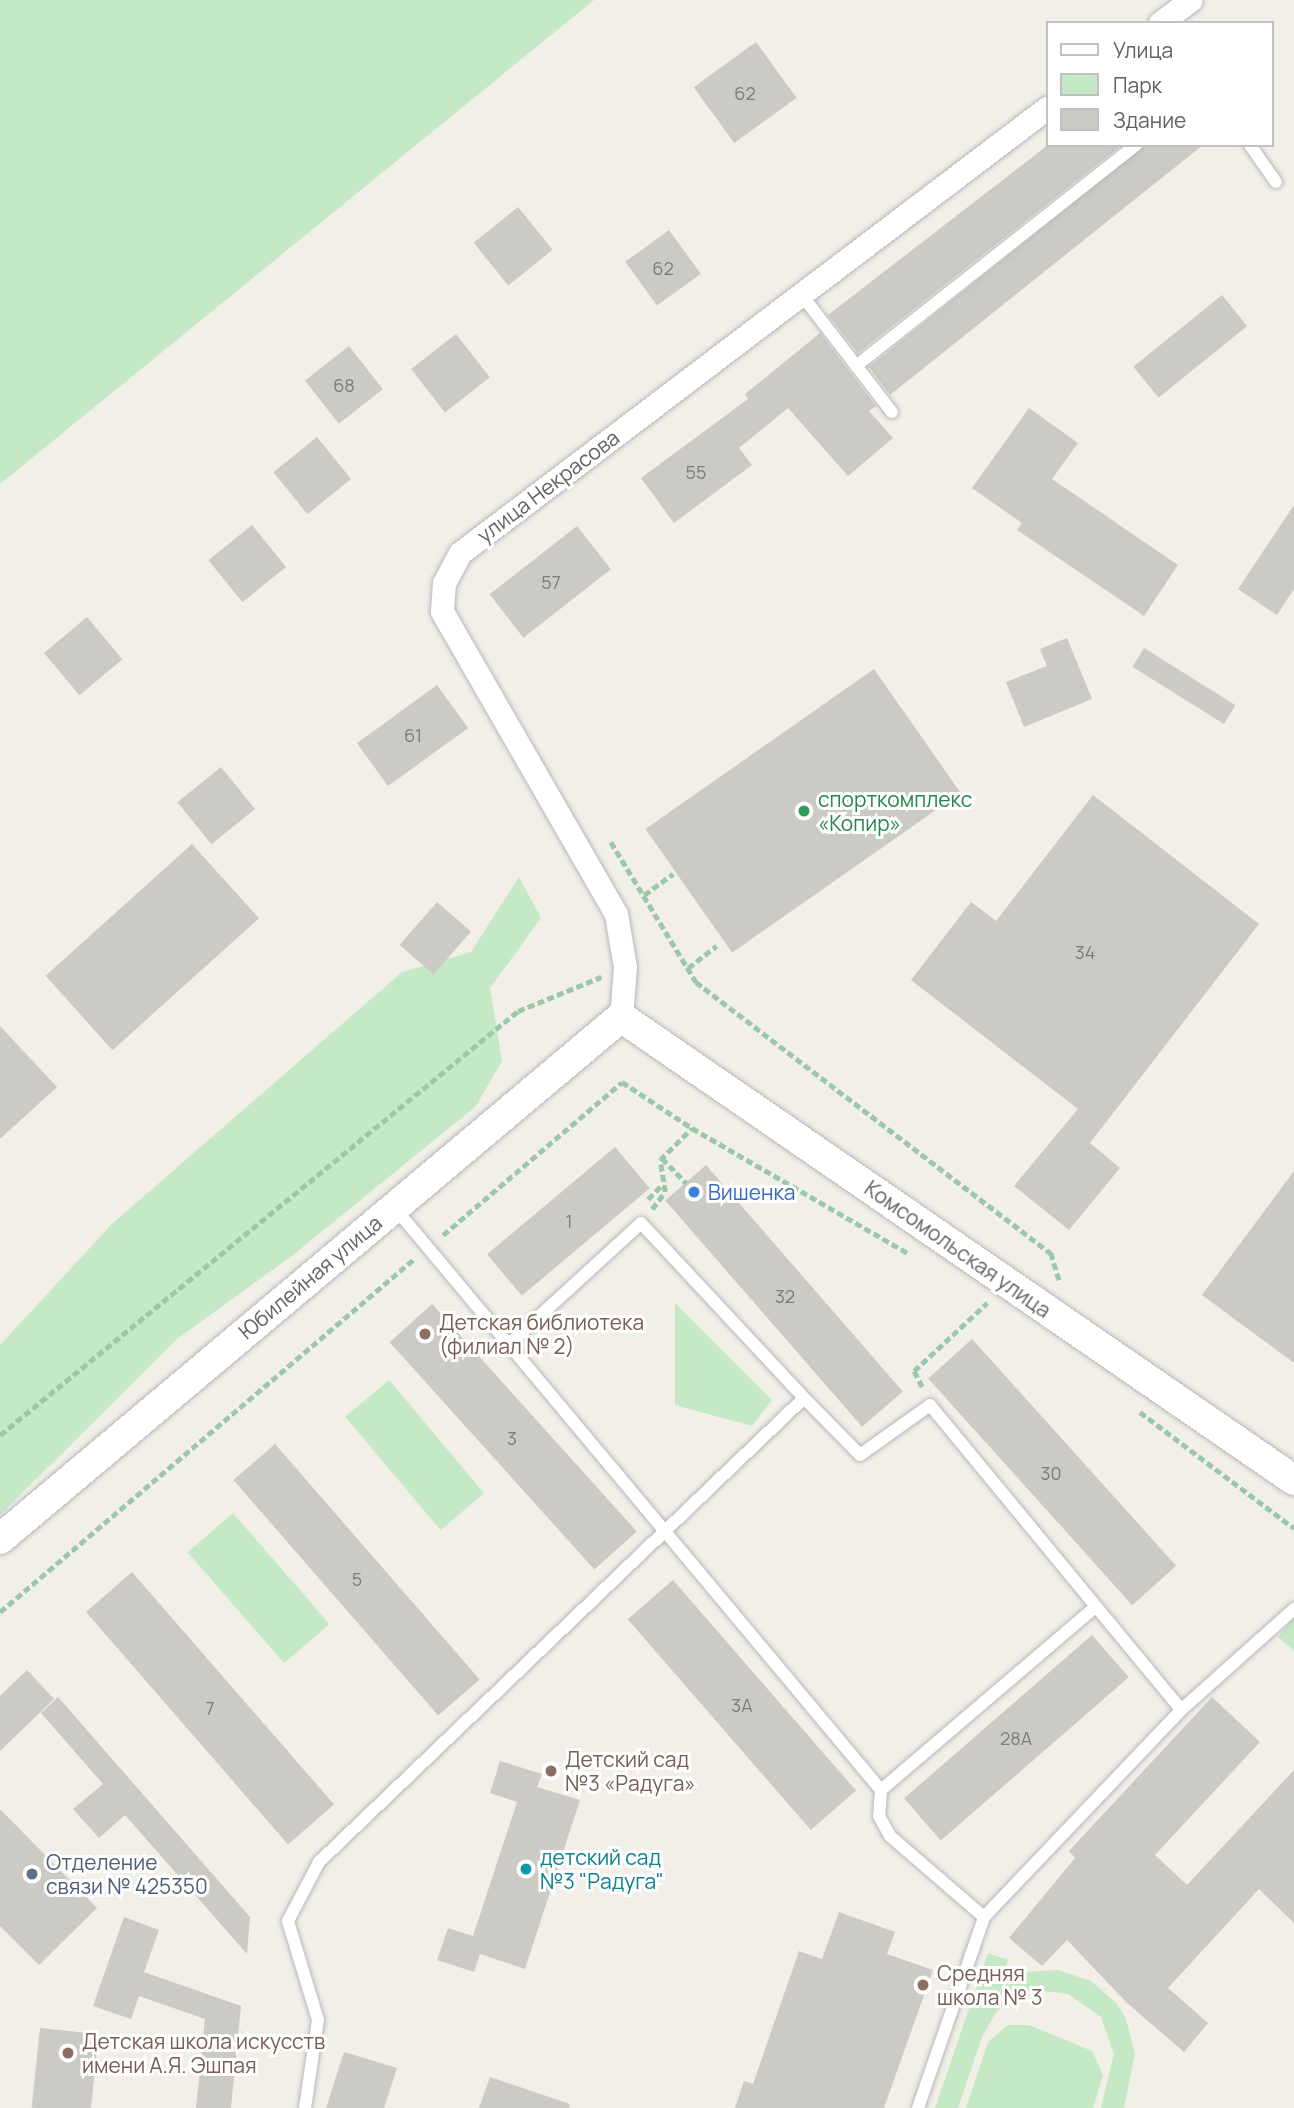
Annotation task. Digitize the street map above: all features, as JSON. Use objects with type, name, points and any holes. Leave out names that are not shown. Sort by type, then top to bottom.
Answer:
[{"type":"street","points":[[1163,21],[1190,0]]},
{"type":"street","name":"улица Некрасова","points":[[621,1017],[625,967],[616,914],[442,611],[444,583],[460,553],[1046,109]]},
{"type":"street","name":"Юбилейная улица","points":[[0,1539],[621,1017]]},
{"type":"street","name":"Комсомольская улица","points":[[621,1017],[1294,1480]]},
{"type":"lane","points":[[856,366],[1133,147]]},
{"type":"lane","points":[[1251,147],[1276,182]]},
{"type":"lane","points":[[801,295],[892,412]]},
{"type":"lane","points":[[394,1207],[429,1246],[664,1534],[881,1790],[879,1816],[890,1836],[984,1917]]},
{"type":"lane","points":[[509,1344],[641,1223],[860,1455],[930,1405],[1181,1710]]},
{"type":"lane","points":[[305,2108],[318,2020],[288,1921],[319,1862],[804,1398]]},
{"type":"lane","points":[[881,1790],[1095,1607]]},
{"type":"lane","points":[[918,2108],[984,1917],[1181,1710],[1294,1609]]},
{"type":"path","points":[[611,842],[696,982],[1051,1253]]},
{"type":"path","points":[[644,895],[673,873]]},
{"type":"path","points":[[688,968],[716,946]]},
{"type":"path","points":[[0,1435],[518,1011],[625,967]]},
{"type":"path","points":[[0,1612],[622,1082],[692,1128],[919,1259]]},
{"type":"path","points":[[641,1223],[665,1192],[662,1158],[692,1128]]},
{"type":"path","points":[[662,1158],[686,1182]]},
{"type":"path","points":[[648,1199],[664,1183]]},
{"type":"path","points":[[930,1405],[915,1371],[990,1300],[979,1293]]},
{"type":"path","points":[[1131,1406],[1294,1528]]},
{"type":"green space","points":[[0,0],[594,0],[0,484]]},
{"type":"green space","points":[[519,877],[541,918],[490,988],[502,1061],[476,1106],[293,1255],[177,1339],[0,1515],[0,1345],[112,1224],[402,972],[471,952]]},
{"type":"green space","points":[[675,1303],[772,1400],[752,1426],[675,1405]]},
{"type":"green space","points":[[389,1380],[484,1493],[440,1530],[345,1417]]},
{"type":"green space","points":[[233,1513],[329,1624],[284,1663],[188,1552]]},
{"type":"green space","points":[[1294,1618],[1294,1651],[1278,1637]]},
{"type":"green space","points":[[988,1953],[1008,1960],[1001,1981],[1023,1972],[1058,1970],[1091,1981],[1117,2004],[1126,2019],[1135,2053],[1124,2108],[1101,2108],[1114,2054],[1101,2017],[1068,1994],[1042,1991],[1016,1997],[997,2011],[982,2037],[958,2108],[935,2108]]},
{"type":"green space","points":[[1008,2025],[1029,2025],[1092,2051],[1103,2075],[1093,2108],[966,2108],[988,2042]]},
{"type":"building","points":[[756,42],[797,98],[734,143],[694,87]]},
{"type":"building","points":[[1046,147],[1119,147],[858,353],[828,315]]},
{"type":"building","points":[[1143,147],[1200,147],[890,395],[869,367]]},
{"type":"building","points":[[518,207],[553,250],[508,286],[474,243]]},
{"type":"building","points":[[669,230],[701,274],[657,305],[625,262]]},
{"type":"building","points":[[1222,295],[1247,326],[1159,398],[1133,367]]},
{"type":"building","points":[[820,333],[876,406],[869,411],[893,438],[848,476],[788,408],[739,448],[752,465],[674,523],[641,478],[748,399],[745,394]]},
{"type":"building","points":[[456,334],[490,377],[445,412],[411,369]]},
{"type":"building","points":[[349,346],[383,389],[339,424],[305,380]]},
{"type":"building","points":[[1029,408],[1078,443],[1052,479],[1178,565],[1144,616],[1017,530],[1022,523],[972,488]]},
{"type":"building","points":[[317,437],[351,479],[307,514],[273,472]]},
{"type":"building","points":[[1294,505],[1294,589],[1277,615],[1238,589]]},
{"type":"building","points":[[252,525],[286,567],[242,602],[208,560]]},
{"type":"building","points":[[577,526],[611,569],[523,638],[490,594]]},
{"type":"building","points":[[87,617],[122,659],[79,695],[44,653]]},
{"type":"building","points":[[1067,638],[1092,699],[1024,727],[1006,682],[1047,666],[1040,649]]},
{"type":"building","points":[[1144,648],[1236,705],[1224,724],[1132,667]]},
{"type":"building","name":"спорткомплекс «Копир»","points":[[874,669],[961,793],[732,953],[645,829]]},
{"type":"building","points":[[437,685],[468,728],[388,786],[357,743]]},
{"type":"building","points":[[221,767],[255,809],[211,844],[177,802]]},
{"type":"building","points":[[1093,795],[1259,924],[1090,1143],[1120,1168],[1069,1230],[1014,1186],[1078,1109],[911,980],[971,902],[996,921]]},
{"type":"building","points":[[192,844],[259,918],[113,1050],[46,976]]},
{"type":"building","points":[[437,902],[471,932],[434,975],[400,945]]},
{"type":"building","points":[[0,1026],[57,1087],[0,1139]]},
{"type":"building","points":[[615,1147],[650,1188],[522,1296],[487,1254]]},
{"type":"building","points":[[706,1165],[903,1391],[862,1427],[665,1200]]},
{"type":"building","points":[[1294,1171],[1294,1363],[1202,1295]]},
{"type":"building","points":[[432,1304],[637,1531],[594,1570],[390,1342]]},
{"type":"building","points":[[972,1339],[1176,1566],[1132,1605],[928,1378]]},
{"type":"building","points":[[275,1444],[480,1679],[438,1716],[233,1480]]},
{"type":"building","points":[[132,1572],[334,1804],[288,1844],[86,1612]]},
{"type":"building","points":[[673,1580],[856,1791],[811,1830],[628,1619]]},
{"type":"building","points":[[1092,1635],[1129,1677],[941,1841],[904,1798]]},
{"type":"building","points":[[27,1670],[54,1699],[0,1751],[0,1696]]},
{"type":"building","points":[[58,1697],[250,1917],[247,1954],[125,1815],[99,1838],[73,1809],[103,1784],[41,1713]]},
{"type":"building","points":[[1212,1697],[1260,1742],[1155,1855],[1187,1885],[1294,1770],[1294,1923],[1259,1889],[1168,1988],[1208,2023],[1184,2052],[1127,2003],[1067,1940],[1042,1966],[1009,1938],[1075,1858],[1069,1851]]},
{"type":"building","name":"детский сад №3 \"Радуга\"","points":[[500,1761],[542,1774],[537,1787],[580,1800],[525,1969],[480,1954],[474,1972],[437,1960],[448,1928],[473,1936],[517,1802],[490,1793]]},
{"type":"building","name":"Отделение связи № 425350","points":[[0,1809],[97,1908],[39,1965],[0,1926]]},
{"type":"building","points":[[839,1912],[895,1932],[887,1954],[933,1970],[884,2108],[735,2108],[744,2081],[753,2084],[799,1951],[822,1959]]},
{"type":"building","points":[[124,1917],[159,1930],[144,1972],[241,2006],[231,2108],[196,2108],[205,2019],[139,1996],[131,2019],[93,2006]]},
{"type":"building","name":"Детская школа искусств имени А.Я. Эшпая","points":[[40,2028],[99,2034],[91,2108],[32,2108]]},
{"type":"building","points":[[344,2052],[397,2068],[384,2108],[326,2108]]},
{"type":"building","points":[[490,2077],[570,2104],[569,2108],[479,2108]]},
{"type":"place","name":"спорткомплекс «Копир»","points":[[804,811]]},
{"type":"place","name":"Вишенка","points":[[694,1192]]},
{"type":"place","name":"Детская библиотека (филиал № 2)","points":[[425,1334]]},
{"type":"place","name":"Детский сад №3 «Радуга»","points":[[551,1771]]},
{"type":"place","name":"детский сад №3 \"Радуга\"","points":[[526,1869]]},
{"type":"place","name":"Отделение связи № 425350","points":[[32,1874]]},
{"type":"place","name":"Средняя школа № 3","points":[[923,1985]]},
{"type":"place","name":"Детская школа искусств имени А.Я. Эшпая","points":[[68,2053]]}]
